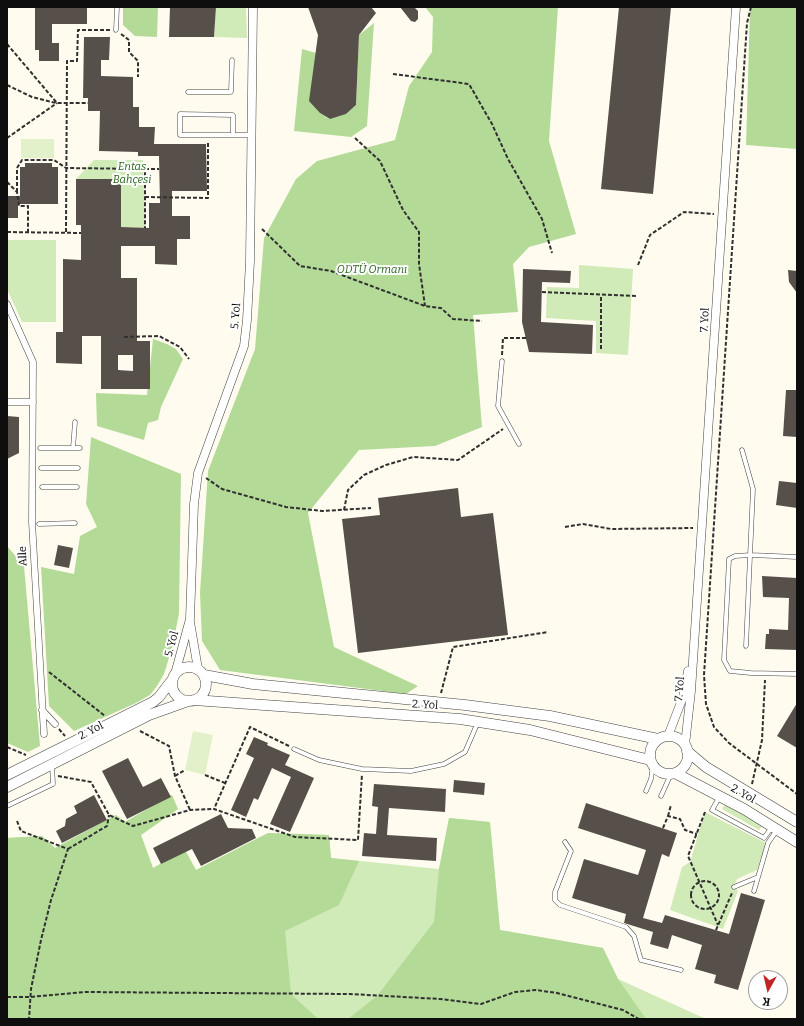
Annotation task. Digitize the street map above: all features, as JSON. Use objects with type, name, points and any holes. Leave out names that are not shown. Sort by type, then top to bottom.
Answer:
[{"type":"street","name":"5. Yol","points":[[174,677],[190,619],[194,504],[198,473],[244,346],[250,261],[253,7]]},
{"type":"street","name":"7. Yol","points":[[686,748],[736,7]]},
{"type":"street","name":"Alle","points":[[7,304],[33,362],[32,522],[43,726],[46,733]]},
{"type":"street","points":[[7,402],[33,402]]},
{"type":"street","name":"5. Yol","points":[[190,619],[201,672]]},
{"type":"street","name":"7. Yol","points":[[663,738],[683,697],[694,635]]},
{"type":"street","name":"2. Yol","points":[[7,775],[47,763],[72,743],[155,700],[179,670],[188,667],[201,672],[253,684],[439,702],[550,716],[663,738],[676,737],[706,767],[797,822]]},
{"type":"street","points":[[174,677],[172,685],[175,694],[191,701],[199,698],[205,690],[206,685],[201,672]]},
{"type":"street","name":"2. Yol","points":[[7,787],[47,763],[160,710],[191,701],[478,722],[530,730],[652,763],[663,773],[673,773],[720,796],[775,827],[797,842]]},
{"type":"street","points":[[42,710],[55,724]]},
{"type":"street","points":[[652,763],[651,748],[663,738]]},
{"type":"street","points":[[673,773],[680,770],[686,762],[686,748]]},
{"type":"lane","points":[[116,30],[117,7]]},
{"type":"lane","points":[[188,92],[232,92],[232,60]]},
{"type":"lane","points":[[233,135],[233,115],[180,114],[180,135],[233,135],[252,135]]},
{"type":"lane","points":[[502,361],[498,406],[519,444]]},
{"type":"lane","points":[[73,448],[75,422]]},
{"type":"lane","points":[[40,448],[80,448]]},
{"type":"lane","points":[[742,450],[753,489],[746,646]]},
{"type":"lane","points":[[41,468],[78,468]]},
{"type":"lane","points":[[42,487],[77,487]]},
{"type":"lane","points":[[39,524],[75,523]]},
{"type":"lane","points":[[797,556],[751,555],[735,556],[729,559],[724,660],[730,671],[797,674]]},
{"type":"lane","points":[[294,749],[318,760],[362,769],[411,771],[444,764],[465,752],[478,722]]},
{"type":"lane","points":[[7,806],[53,784],[47,763]]},
{"type":"lane","points":[[646,791],[651,779],[652,763]]},
{"type":"lane","points":[[661,796],[673,773]]},
{"type":"lane","points":[[720,796],[712,810],[764,838],[775,827]]},
{"type":"lane","points":[[754,891],[768,843],[775,827]]},
{"type":"lane","points":[[565,842],[571,851],[556,892],[555,900],[560,905],[626,927],[634,936],[641,960],[681,970]]},
{"type":"lane","points":[[734,887],[758,877]]},
{"type":"path","points":[[751,7],[747,22],[704,675],[706,704],[714,727],[729,743],[797,794]]},
{"type":"path","points":[[66,232],[66,61],[77,61],[78,30],[116,30],[129,40],[128,52],[138,61],[138,76]]},
{"type":"path","points":[[7,44],[57,103]]},
{"type":"path","points":[[393,74],[469,84],[492,124],[508,159],[542,219],[552,253]]},
{"type":"path","points":[[7,85],[32,97],[57,103],[88,103]]},
{"type":"path","points":[[7,138],[57,103]]},
{"type":"path","points":[[145,197],[208,198],[208,135]]},
{"type":"path","points":[[355,138],[380,161],[403,210],[419,232],[419,264],[424,306]]},
{"type":"path","points":[[28,232],[28,206],[20,206],[17,192],[18,168],[22,160],[54,160],[66,168],[159,169]]},
{"type":"path","points":[[145,169],[145,228]]},
{"type":"path","points":[[7,182],[17,192]]},
{"type":"path","points":[[638,265],[650,235],[684,212],[723,215]]},
{"type":"path","points":[[262,229],[300,266],[331,271],[424,306],[441,308],[453,319],[482,321]]},
{"type":"path","points":[[7,232],[81,232]]},
{"type":"path","points":[[542,292],[637,296]]},
{"type":"path","points":[[601,295],[601,349]]},
{"type":"path","points":[[124,337],[159,336],[180,347],[189,359]]},
{"type":"path","points":[[502,361],[504,338],[526,338]]},
{"type":"path","points":[[344,510],[348,490],[364,475],[386,465],[413,457],[458,460],[478,448],[509,425]]},
{"type":"path","points":[[198,473],[222,490],[286,507],[322,511],[371,508]]},
{"type":"path","points":[[565,527],[583,524],[611,529],[646,530],[702,527]]},
{"type":"path","points":[[439,702],[453,647],[548,632]]},
{"type":"path","points":[[39,663],[106,716]]},
{"type":"path","points":[[750,793],[762,740],[765,673]]},
{"type":"path","points":[[55,724],[72,743]]},
{"type":"path","points":[[128,725],[169,746],[175,776],[190,810]]},
{"type":"path","points":[[214,808],[250,727],[294,749]]},
{"type":"path","points":[[7,747],[91,782],[109,815],[133,826],[190,810],[214,808],[295,837],[358,840],[362,769]]},
{"type":"path","points":[[175,776],[185,770]]},
{"type":"path","points":[[205,775],[225,783]]},
{"type":"path","points":[[663,828],[671,805]]},
{"type":"path","points":[[712,810],[705,812],[688,856],[718,925]]},
{"type":"path","points":[[29,1019],[30,997],[41,940],[51,900],[68,848],[107,826],[109,815]]},
{"type":"path","points":[[668,816],[680,819],[685,830],[697,834]]},
{"type":"path","points":[[17,821],[21,831],[68,848]]},
{"type":"path","points":[[699,881],[710,881],[719,890],[718,901],[707,910],[700,909],[691,902],[691,895],[699,881]]},
{"type":"path","points":[[716,930],[734,887]]},
{"type":"path","points":[[7,997],[30,997],[85,992],[350,994],[440,999],[482,1004],[515,992],[536,990],[557,993],[623,1010],[638,1019]]},
{"type":"green space","points":[[123,7],[158,7],[157,37],[135,36],[123,25]]},
{"type":"green space","points":[[216,7],[246,7],[247,38],[214,37]]},
{"type":"green space","name":"ODTÜ Ormanı","points":[[425,7],[558,7],[549,141],[576,234],[529,247],[513,264],[518,312],[473,315],[482,427],[435,446],[359,450],[308,513],[334,647],[418,686],[406,694],[220,670],[202,641],[200,593],[208,471],[255,349],[264,238],[296,179],[317,161],[395,140],[409,86],[432,52],[433,17]]},
{"type":"green space","points":[[750,7],[797,7],[797,149],[746,145]]},
{"type":"green space","points":[[374,23],[367,126],[351,137],[294,131],[302,49],[316,53],[320,113],[329,119],[346,114],[356,105],[359,35]]},
{"type":"green space","points":[[21,139],[54,139],[54,158],[21,158]]},
{"type":"green space","name":"Entas Bahçesi","points":[[94,160],[143,160],[145,228],[121,227],[121,179],[76,179]]},
{"type":"green space","points":[[7,240],[56,240],[56,322],[22,322],[7,289]]},
{"type":"green space","points":[[579,265],[633,269],[628,355],[596,353],[596,321],[546,318],[547,287],[579,288]]},
{"type":"green space","points":[[153,339],[176,349],[183,359],[161,407],[158,420],[148,423],[144,440],[97,426],[96,393],[147,395]]},
{"type":"green space","points":[[91,437],[181,474],[179,613],[173,645],[164,674],[150,695],[136,703],[74,731],[49,706],[41,567],[74,574],[80,536],[97,527],[86,504]]},
{"type":"green space","points":[[7,546],[24,566],[40,746],[28,752],[7,743]]},
{"type":"green space","points":[[193,731],[213,735],[205,775],[185,770]]},
{"type":"green space","points":[[172,795],[178,809],[141,835],[153,868],[185,850],[196,870],[268,833],[329,835],[331,858],[439,869],[449,818],[490,822],[500,930],[603,948],[618,979],[706,1019],[7,1019],[7,838],[42,836],[55,848],[116,815],[125,822]]},
{"type":"green space","points":[[172,795],[178,809],[141,835],[153,868],[185,850],[196,870],[268,833],[329,835],[331,858],[359,861],[339,905],[285,931],[291,994],[318,1019],[7,1019],[7,838],[42,836],[55,848],[116,815],[125,822]]},
{"type":"green space","points":[[725,804],[762,826],[759,830],[722,809]]},
{"type":"green space","points":[[705,812],[766,843],[757,870],[737,879],[734,887],[738,891],[723,929],[670,910],[682,867],[690,862]]},
{"type":"green space","points":[[449,818],[490,822],[500,930],[603,948],[618,979],[646,1019],[348,1019],[377,996],[434,922],[439,869]]},
{"type":"building","points":[[35,7],[87,7],[87,24],[52,24],[52,43],[59,43],[59,61],[39,61],[39,50],[35,50]]},
{"type":"building","points":[[170,7],[216,7],[214,37],[169,37]]},
{"type":"building","points":[[308,7],[371,7],[376,13],[359,35],[356,105],[346,114],[330,119],[320,113],[309,101],[318,35]]},
{"type":"building","points":[[400,7],[414,7],[418,11],[418,19],[415,22],[411,21]]},
{"type":"building","points":[[619,7],[671,7],[653,194],[601,189]]},
{"type":"building","points":[[84,37],[110,37],[109,60],[101,60],[101,76],[133,77],[133,107],[139,107],[139,127],[155,127],[154,144],[206,144],[207,191],[172,191],[172,216],[190,216],[190,239],[177,239],[177,265],[155,264],[155,246],[121,246],[121,278],[137,278],[137,341],[150,341],[150,389],[101,389],[101,336],[82,336],[82,364],[56,363],[56,332],[63,332],[63,259],[81,260],[81,225],[76,225],[76,179],[121,179],[121,227],[149,228],[149,203],[160,203],[159,156],[138,156],[138,152],[99,151],[100,111],[88,111],[88,98],[83,98]],"holes":[[[118,355],[133,355],[133,371],[118,370]]]},
{"type":"building","points":[[25,163],[52,163],[52,167],[58,167],[58,204],[18,204],[18,218],[7,218],[7,196],[20,196],[20,167],[25,167]]},
{"type":"building","points":[[523,269],[571,271],[570,283],[542,282],[541,322],[593,325],[592,354],[529,352],[522,322]]},
{"type":"building","points":[[788,270],[797,271],[797,293],[789,282]]},
{"type":"building","points":[[786,390],[797,390],[797,437],[783,436]]},
{"type":"building","points":[[7,416],[19,417],[19,453],[7,459]]},
{"type":"building","points":[[779,481],[797,483],[797,508],[776,505]]},
{"type":"building","points":[[458,488],[461,517],[493,513],[508,635],[358,653],[342,519],[380,515],[378,498]]},
{"type":"building","points":[[58,545],[73,548],[69,568],[54,565]]},
{"type":"building","points":[[762,576],[797,578],[797,650],[765,649],[766,634],[769,634],[769,629],[788,630],[789,598],[763,597]]},
{"type":"building","points":[[797,703],[797,748],[777,736]]},
{"type":"building","points":[[254,737],[268,743],[267,745],[290,755],[285,765],[314,778],[290,832],[270,824],[291,777],[272,768],[258,800],[254,798],[246,817],[231,810],[254,758],[246,754]]},
{"type":"building","points":[[128,758],[143,787],[161,778],[171,797],[127,819],[102,771]]},
{"type":"building","points":[[454,780],[485,783],[484,795],[453,792]]},
{"type":"building","points":[[374,784],[446,789],[445,812],[389,808],[387,835],[437,838],[436,861],[362,856],[364,833],[376,834],[378,807],[372,806]]},
{"type":"building","points":[[94,795],[107,820],[62,843],[56,831],[65,826],[66,819],[77,813],[74,806]]},
{"type":"building","points":[[586,803],[677,833],[669,857],[662,854],[643,918],[662,923],[665,915],[729,934],[741,893],[765,900],[738,990],[714,983],[716,975],[695,969],[702,945],[672,935],[668,949],[650,944],[653,932],[624,923],[626,914],[572,898],[584,859],[638,875],[646,850],[578,828]]},
{"type":"building","points":[[221,814],[228,828],[252,829],[256,838],[201,866],[192,849],[161,864],[153,848]]}]
